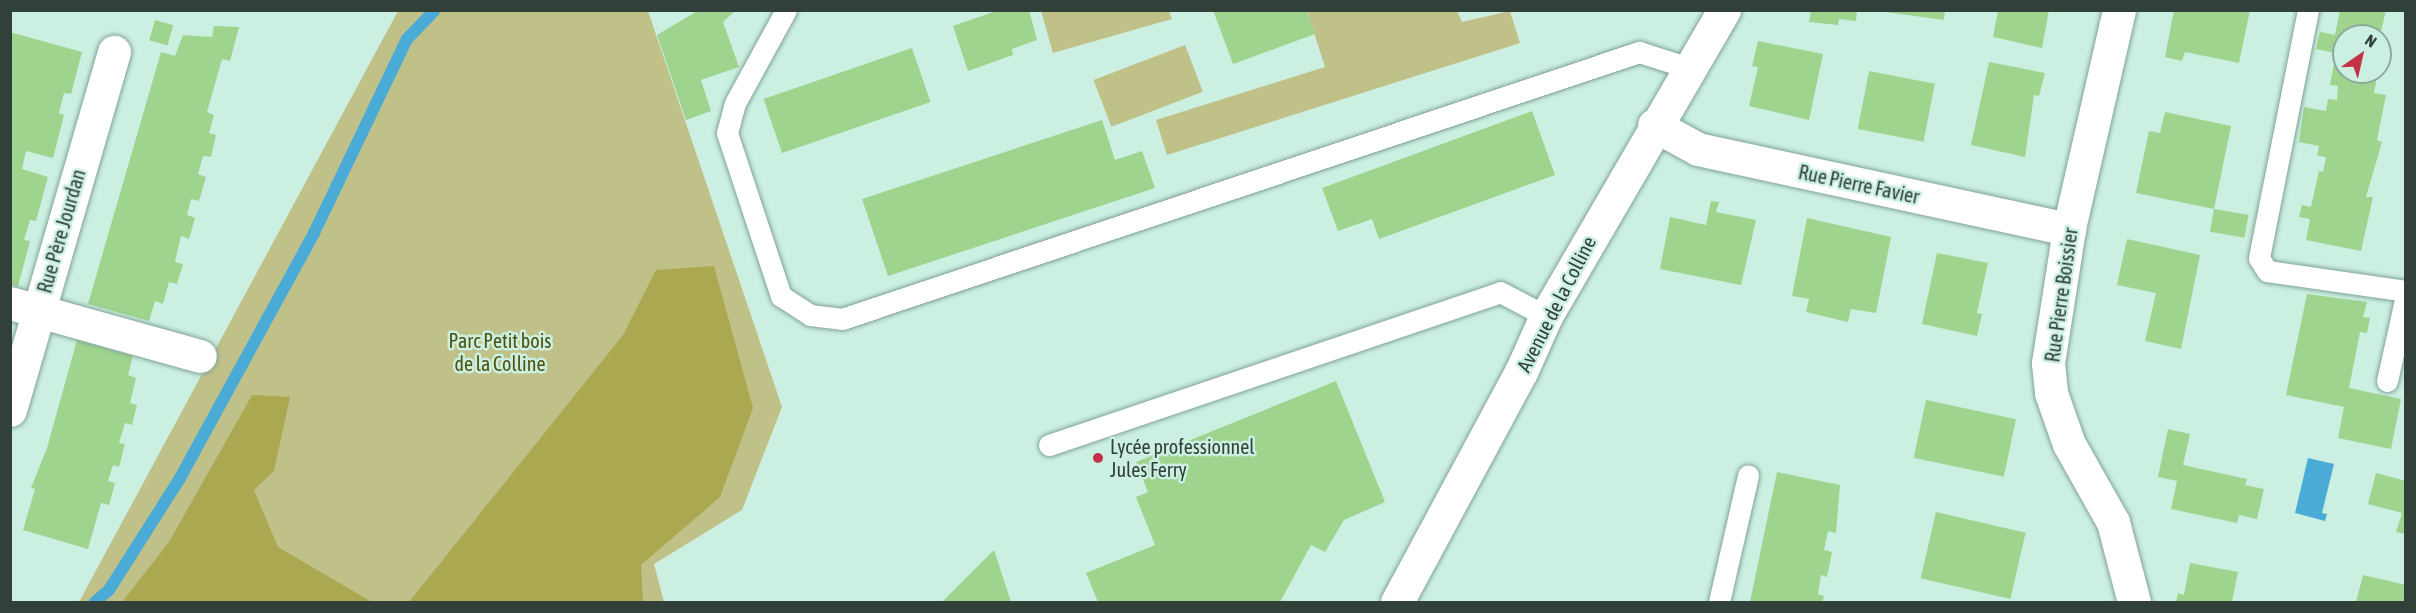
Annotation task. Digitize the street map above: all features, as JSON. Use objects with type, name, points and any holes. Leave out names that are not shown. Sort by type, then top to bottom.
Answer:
[{"type":"street","name":"Avenue de la Colline","points":[[1397,603],[1521,372],[1546,316],[1654,125],[1724,10]]},
{"type":"street","name":"Rue Pierre Boissier","points":[[2119,10],[2069,229],[2050,336],[2051,393],[2069,444],[2113,522],[2134,603]]},
{"type":"street","name":"Rue Père Jourdan","points":[[10,410],[24,306],[114,52]]},
{"type":"street","name":"Rue Pierre Favier","points":[[1654,125],[1698,149],[2069,229]]},
{"type":"street","points":[[24,306],[200,356]]},
{"type":"lane","points":[[786,10],[735,102],[727,134],[781,296],[810,315],[842,319],[1639,52],[1689,68]]},
{"type":"lane","points":[[2308,10],[2259,258],[2267,271],[2406,291]]},
{"type":"lane","points":[[1049,445],[1500,292],[1546,316]]},
{"type":"lane","points":[[2387,381],[2406,296]]},
{"type":"lane","points":[[1719,603],[1748,475]]},
{"type":"green space","name":"Parc Petit bois de la Colline","points":[[398,11],[648,11],[782,407],[742,510],[654,564],[664,602],[79,602]]},
{"type":"green space","points":[[1041,11],[1169,11],[1172,19],[1053,53]]},
{"type":"green space","points":[[1307,11],[1457,11],[1462,22],[1510,11],[1520,43],[1167,155],[1156,120],[1325,67]]},
{"type":"green space","points":[[1185,45],[1203,92],[1111,127],[1094,80]]},
{"type":"shaded area","points":[[714,266],[753,408],[720,497],[641,565],[643,602],[409,602],[623,335],[656,270]]},
{"type":"shaded area","points":[[252,395],[290,397],[274,471],[254,490],[278,547],[372,602],[122,602],[169,542]]},
{"type":"water","points":[[2308,458],[2334,464],[2322,513],[2327,514],[2325,521],[2295,513]]},
{"type":"building","points":[[699,10],[736,10],[723,22],[739,67],[701,80],[711,111],[686,120],[657,35]]},
{"type":"building","points":[[999,10],[1029,10],[1037,40],[1012,49],[1013,55],[968,71],[953,26]]},
{"type":"building","points":[[1213,10],[1306,10],[1315,34],[1233,64]]},
{"type":"building","points":[[1811,10],[1857,10],[1856,21],[1839,19],[1838,25],[1809,22]]},
{"type":"building","points":[[1871,10],[1945,10],[1944,20]]},
{"type":"building","points":[[1998,10],[2049,10],[2042,48],[1993,37]]},
{"type":"building","points":[[2174,10],[2250,10],[2239,63],[2185,52],[2182,61],[2165,57]]},
{"type":"building","points":[[2340,10],[2386,10],[2383,24],[2337,24]]},
{"type":"building","points":[[155,20],[173,25],[167,45],[149,40]]},
{"type":"building","points":[[214,26],[239,27],[230,61],[222,59],[207,112],[214,115],[209,133],[216,135],[211,157],[203,156],[198,174],[206,177],[199,201],[191,199],[187,215],[195,218],[189,239],[181,236],[175,262],[183,264],[177,284],[169,282],[163,304],[155,301],[149,321],[88,304],[161,52],[175,56],[183,35],[212,37]]},
{"type":"building","points":[[10,32],[82,52],[71,94],[64,93],[59,113],[64,115],[53,158],[26,151],[22,169],[48,177],[36,221],[30,220],[24,240],[30,241],[18,286],[10,284]]},
{"type":"building","points":[[2320,32],[2332,34],[2332,52],[2316,49]]},
{"type":"building","points":[[1758,41],[1823,54],[1809,120],[1749,106],[1758,67],[1752,66]]},
{"type":"building","points":[[912,48],[931,102],[782,153],[764,99]]},
{"type":"building","points":[[1989,62],[2045,73],[2039,96],[2034,95],[2025,157],[1971,145]]},
{"type":"building","points":[[1869,71],[1935,84],[1924,142],[1858,129]]},
{"type":"building","points":[[2332,74],[2332,84],[2376,84],[2374,93],[2386,95],[2377,140],[2382,142],[2366,197],[2373,197],[2361,251],[2306,240],[2310,219],[2299,217],[2302,205],[2311,207],[2319,171],[2323,172],[2326,157],[2317,156],[2319,146],[2299,142],[2304,107],[2326,111],[2328,99],[2337,100],[2338,86],[2330,85]]},
{"type":"building","points":[[1532,111],[1555,175],[1379,239],[1372,219],[1338,231],[1322,188]]},
{"type":"building","points":[[2165,112],[2231,126],[2214,209],[2136,193],[2149,131],[2160,133]]},
{"type":"building","points":[[1102,120],[1115,160],[1142,151],[1155,188],[888,276],[862,199]]},
{"type":"building","points":[[1711,201],[1719,202],[1716,212],[1756,220],[1741,285],[1660,269],[1670,217],[1706,225]]},
{"type":"building","points":[[2214,209],[2248,215],[2244,238],[2210,232]]},
{"type":"building","points":[[1807,218],[1891,237],[1876,313],[1851,309],[1848,322],[1806,312],[1809,299],[1792,296]]},
{"type":"building","points":[[2127,239],[2200,255],[2181,349],[2145,341],[2156,293],[2117,285]]},
{"type":"building","points":[[1937,253],[1988,263],[1977,313],[1982,314],[1977,336],[1922,324]]},
{"type":"building","points":[[2307,294],[2367,302],[2363,317],[2370,318],[2367,333],[2360,332],[2349,388],[2401,399],[2391,449],[2338,438],[2344,407],[2286,395]]},
{"type":"building","points":[[77,340],[133,356],[128,375],[136,378],[130,403],[137,405],[132,425],[125,423],[119,443],[125,444],[119,467],[113,465],[108,481],[115,483],[109,505],[101,503],[88,549],[23,530],[35,489],[31,488],[47,448]]},
{"type":"building","points":[[1336,381],[1385,502],[1344,520],[1325,552],[1311,545],[1280,602],[1098,602],[1086,573],[1155,545],[1136,497],[1148,492],[1136,462]]},
{"type":"building","points":[[1926,400],[2016,419],[2004,477],[1914,458]]},
{"type":"building","points":[[2168,429],[2190,434],[2183,465],[2247,479],[2245,485],[2264,489],[2257,519],[2239,515],[2237,523],[2171,509],[2177,481],[2158,477]]},
{"type":"building","points":[[1777,472],[1840,485],[1836,533],[1828,531],[1824,550],[1832,552],[1827,577],[1821,575],[1818,594],[1824,596],[1822,602],[1750,602]]},
{"type":"building","points":[[2376,473],[2406,481],[2406,534],[2396,532],[2402,513],[2368,504]]},
{"type":"building","points":[[1936,512],[2026,533],[2010,599],[1921,578]]},
{"type":"building","points":[[994,550],[1011,602],[942,602]]},
{"type":"building","points":[[2190,563],[2238,572],[2232,602],[2176,602],[2178,593],[2184,595]]},
{"type":"building","points":[[2363,575],[2406,585],[2406,602],[2356,602]]},
{"type":"waterway","points":[[95,602],[109,590],[180,478],[314,233],[407,39],[435,10]]},
{"type":"place","name":"Lycée professionnel Jules Ferry","points":[[1098,458]]}]
